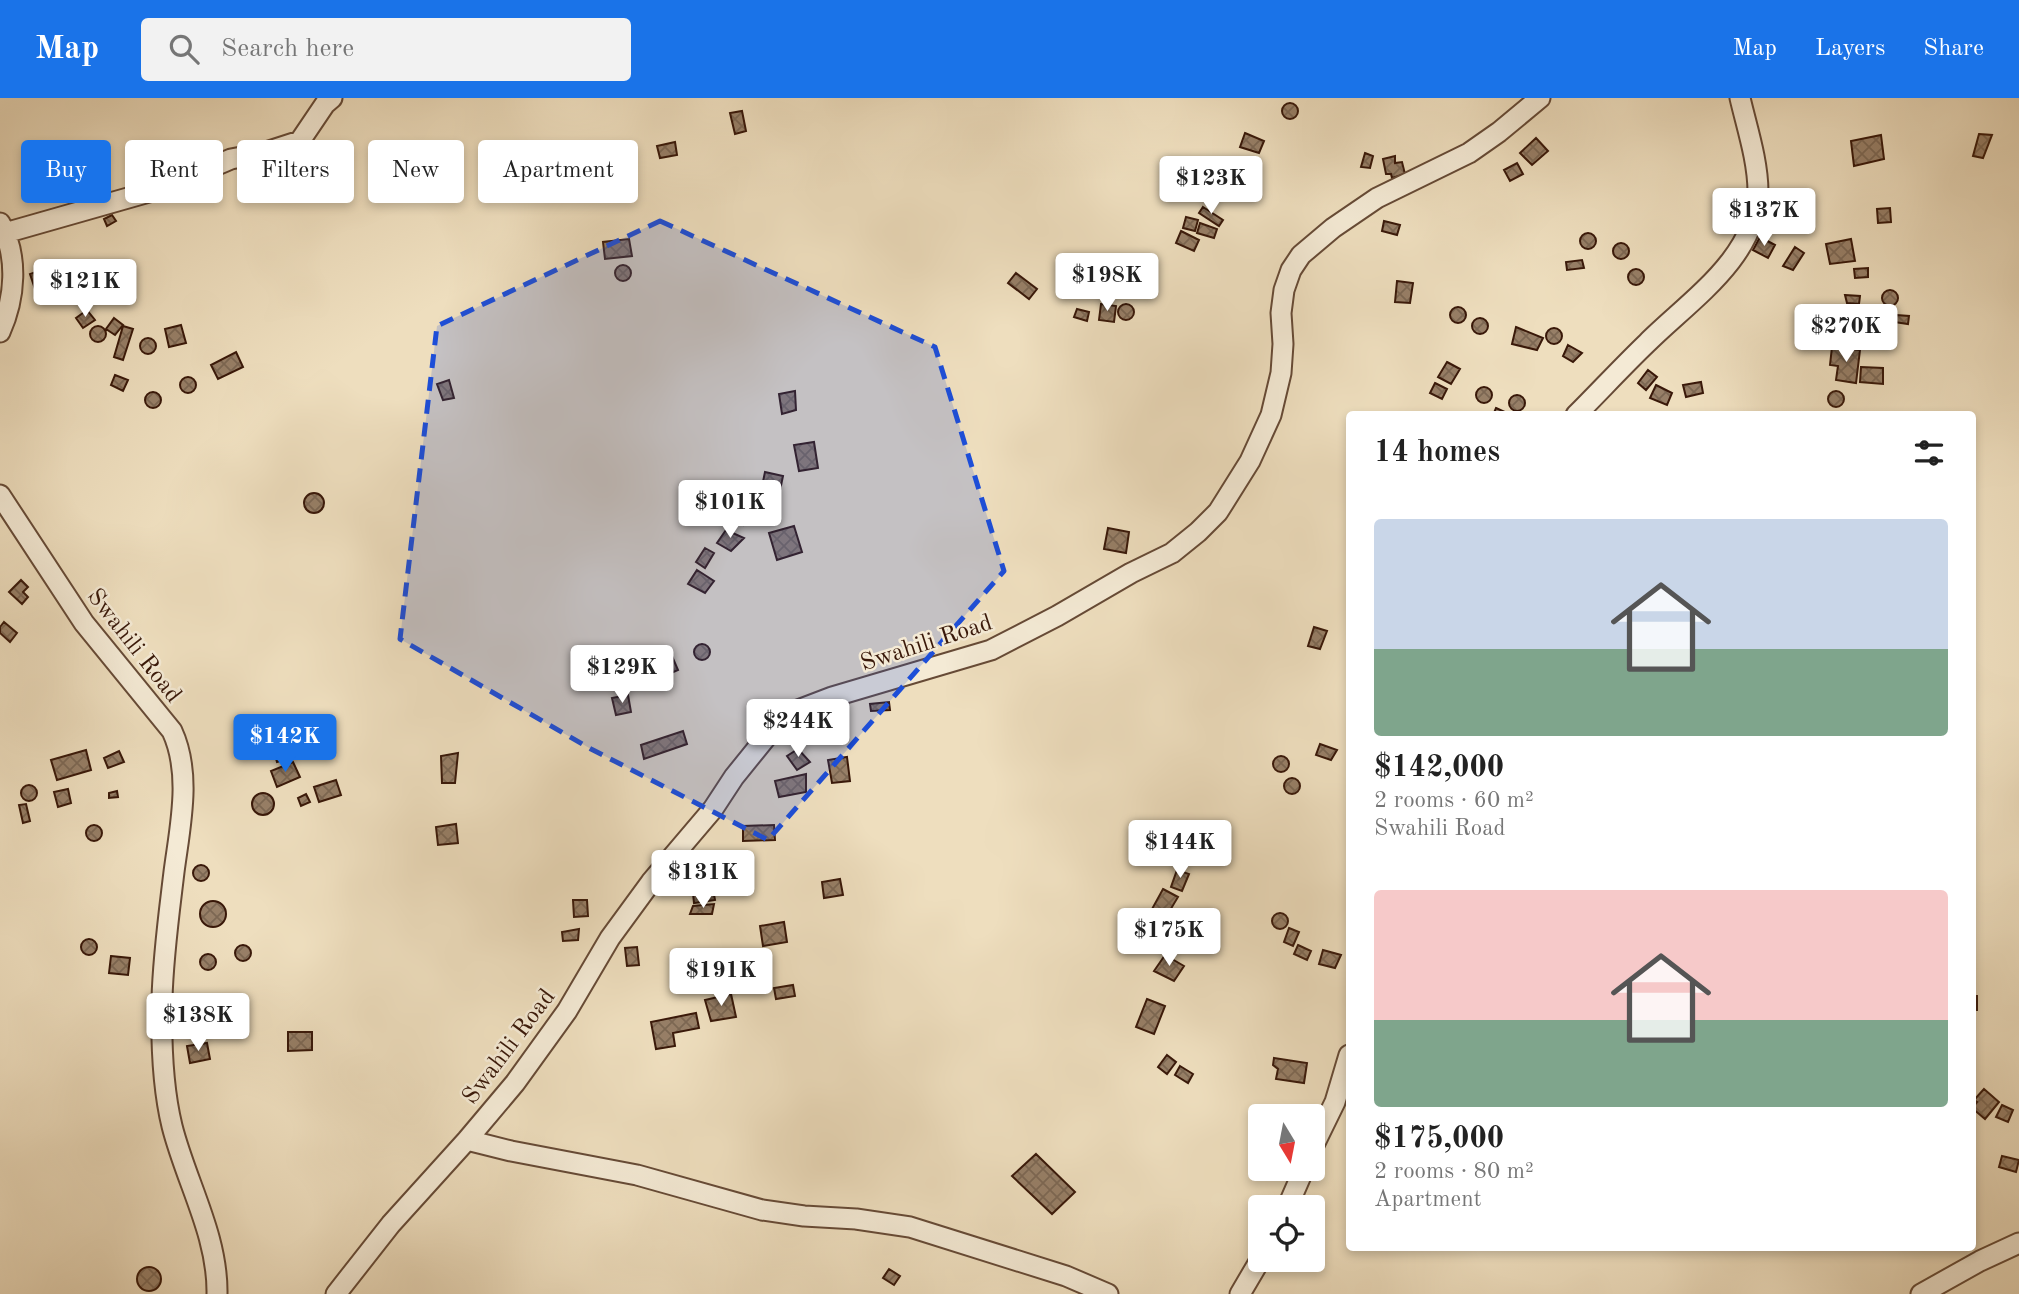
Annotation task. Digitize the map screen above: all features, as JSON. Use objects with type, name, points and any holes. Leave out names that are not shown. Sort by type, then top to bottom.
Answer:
[{"type":"street","points":[[0,332],[12,293],[12,258],[3,228],[163,188],[231,159],[263,153],[300,141],[332,98]]},
{"type":"street","name":"Swahili Road","points":[[336,1294],[391,1224],[515,1083],[567,1011],[610,938],[772,730],[798,710],[832,697],[991,650],[1172,553],[1198,532],[1218,512],[1250,461],[1270,415],[1281,373],[1281,313],[1284,290],[1291,271],[1301,256],[1333,228],[1377,198],[1469,153],[1540,98]]},
{"type":"street","points":[[1580,411],[1647,342],[1707,287],[1733,258],[1745,237],[1755,212],[1758,192],[1755,165],[1740,98]]},
{"type":"street","name":"Swahili Road","points":[[0,495],[84,623],[172,731],[178,745],[182,760],[181,815],[162,998],[163,1059],[173,1127],[208,1233],[217,1278],[217,1294]]},
{"type":"street","points":[[1325,1122],[1335,1102],[1346,1065]]},
{"type":"street","points":[[467,1140],[637,1175],[762,1210],[910,1227],[1066,1276],[1108,1294]]},
{"type":"street","points":[[1921,1294],[2019,1243]]},
{"type":"street","points":[[1240,1294],[1253,1272]]},
{"type":"highlighted area","points":[[660,221],[935,347],[1004,571],[768,840],[591,749],[400,639],[437,326]]},
{"type":"building","points":[[1290,103],[1296,105],[1296,117],[1290,119],[1284,117],[1282,111],[1284,105]]},
{"type":"building","points":[[742,111],[746,131],[735,134],[730,113]]},
{"type":"building","points":[[1245,133],[1264,141],[1259,153],[1240,147]]},
{"type":"building","points":[[1979,134],[1992,135],[1983,158],[1973,156]]},
{"type":"building","points":[[1881,135],[1884,159],[1854,166],[1851,141]]},
{"type":"building","points":[[1536,138],[1548,151],[1532,165],[1520,153]]},
{"type":"building","points":[[675,142],[677,155],[660,158],[657,146]]},
{"type":"building","points":[[1365,153],[1373,156],[1370,168],[1361,167]]},
{"type":"building","points":[[1395,156],[1395,163],[1402,162],[1405,174],[1392,178],[1391,174],[1386,174],[1383,159]]},
{"type":"building","points":[[1517,163],[1523,174],[1510,181],[1504,170]]},
{"type":"building","points":[[1212,184],[1220,192],[1212,200],[1204,192]]},
{"type":"building","points":[[1203,207],[1223,220],[1219,226],[1199,213]]},
{"type":"building","points":[[1890,208],[1891,222],[1878,223],[1877,209]]},
{"type":"building","points":[[112,215],[116,221],[107,226],[104,219]]},
{"type":"building","points":[[1186,217],[1198,220],[1195,231],[1183,228]]},
{"type":"building","points":[[1384,221],[1400,225],[1397,235],[1382,231]]},
{"type":"building","points":[[1200,223],[1217,229],[1214,238],[1197,233]]},
{"type":"building","points":[[1181,231],[1199,240],[1194,251],[1176,243]]},
{"type":"building","points":[[1588,233],[1594,235],[1594,247],[1588,249],[1582,247],[1580,241],[1582,235]]},
{"type":"building","points":[[1760,237],[1775,245],[1768,258],[1753,250]]},
{"type":"building","points":[[629,239],[632,256],[605,259],[603,242]]},
{"type":"building","points":[[1851,239],[1855,261],[1830,264],[1826,244]]},
{"type":"building","points":[[1621,243],[1629,251],[1621,259],[1613,251]]},
{"type":"building","points":[[1795,247],[1804,253],[1793,270],[1783,266]]},
{"type":"building","points":[[1582,260],[1584,268],[1567,270],[1566,262]]},
{"type":"building","points":[[623,265],[631,273],[623,281],[615,273]]},
{"type":"building","points":[[53,266],[58,280],[35,289],[30,274]]},
{"type":"building","points":[[1868,268],[1868,277],[1855,278],[1854,269]]},
{"type":"building","points":[[1636,269],[1644,277],[1636,285],[1628,277]]},
{"type":"building","points":[[1142,272],[1150,280],[1142,288],[1134,280]]},
{"type":"building","points":[[1016,273],[1037,289],[1029,299],[1008,283]]},
{"type":"building","points":[[1397,281],[1413,283],[1410,303],[1395,302]]},
{"type":"building","points":[[1890,290],[1898,298],[1890,306],[1882,298]]},
{"type":"building","points":[[1845,295],[1860,296],[1859,304],[1847,303]]},
{"type":"building","points":[[1101,304],[1116,306],[1114,322],[1099,320]]},
{"type":"building","points":[[1126,304],[1134,312],[1126,320],[1118,312]]},
{"type":"building","points":[[1458,307],[1466,315],[1458,323],[1450,315]]},
{"type":"building","points":[[1077,309],[1089,312],[1087,321],[1074,317]]},
{"type":"building","points":[[87,310],[95,320],[83,328],[76,318]]},
{"type":"building","points":[[1863,312],[1878,314],[1876,326],[1861,324]]},
{"type":"building","points":[[1896,315],[1909,316],[1908,324],[1894,322]]},
{"type":"building","points":[[114,318],[123,325],[115,335],[106,329]]},
{"type":"building","points":[[1480,318],[1488,326],[1480,334],[1472,326]]},
{"type":"building","points":[[181,325],[186,343],[169,347],[165,329]]},
{"type":"building","points":[[98,326],[106,334],[98,342],[90,334]]},
{"type":"building","points":[[123,326],[133,329],[123,360],[114,357]]},
{"type":"building","points":[[1516,327],[1543,338],[1537,350],[1512,344]]},
{"type":"building","points":[[1554,328],[1560,330],[1560,342],[1554,344],[1548,342],[1546,336],[1548,330]]},
{"type":"building","points":[[1844,330],[1852,338],[1844,346],[1836,338]]},
{"type":"building","points":[[148,338],[156,346],[148,354],[140,346]]},
{"type":"building","points":[[1568,345],[1582,353],[1573,362],[1563,356]]},
{"type":"building","points":[[1832,347],[1860,350],[1856,383],[1836,380],[1838,366],[1830,365]]},
{"type":"building","points":[[236,352],[243,367],[218,379],[211,365]]},
{"type":"building","points":[[1447,362],[1460,369],[1451,384],[1438,377]]},
{"type":"building","points":[[1861,367],[1883,368],[1883,384],[1860,382]]},
{"type":"building","points":[[1648,370],[1657,377],[1646,390],[1638,383]]},
{"type":"building","points":[[115,375],[128,380],[123,391],[111,385]]},
{"type":"building","points":[[188,377],[196,385],[188,393],[180,385]]},
{"type":"building","points":[[449,380],[454,398],[443,400],[437,384]]},
{"type":"building","points":[[1701,382],[1703,393],[1686,397],[1683,385]]},
{"type":"building","points":[[1435,383],[1447,389],[1442,399],[1430,393]]},
{"type":"building","points":[[1656,385],[1672,393],[1667,405],[1650,398]]},
{"type":"building","points":[[1484,387],[1492,395],[1484,403],[1476,395]]},
{"type":"building","points":[[795,391],[796,410],[782,414],[779,394]]},
{"type":"building","points":[[1836,391],[1844,399],[1836,407],[1828,399]]},
{"type":"building","points":[[153,392],[161,400],[153,408],[145,400]]},
{"type":"building","points":[[1517,395],[1525,403],[1517,411],[1509,403]]},
{"type":"building","points":[[814,442],[818,468],[799,471],[794,445]]},
{"type":"building","points":[[765,472],[783,476],[778,500],[760,496]]},
{"type":"building","points":[[314,493],[321,496],[324,503],[321,510],[314,513],[307,510],[304,503],[307,496]]},
{"type":"building","points":[[740,504],[755,512],[743,525],[730,519]]},
{"type":"building","points":[[794,526],[802,552],[777,560],[769,533]]},
{"type":"building","points":[[1108,528],[1129,532],[1126,553],[1104,549]]},
{"type":"building","points":[[726,530],[744,538],[731,551],[717,543]]},
{"type":"building","points":[[705,548],[714,553],[705,568],[696,562]]},
{"type":"building","points":[[697,570],[714,581],[705,593],[688,584]]},
{"type":"building","points":[[21,580],[28,587],[23,592],[28,597],[22,604],[9,592]]},
{"type":"building","points":[[4,622],[17,633],[10,642],[0,633]]},
{"type":"building","points":[[1314,627],[1327,631],[1320,649],[1308,646]]},
{"type":"building","points":[[702,644],[710,652],[702,660],[694,652]]},
{"type":"building","points":[[668,647],[678,670],[660,678],[650,655]]},
{"type":"building","points":[[631,669],[641,684],[623,691],[612,676]]},
{"type":"building","points":[[628,695],[631,712],[616,715],[612,698]]},
{"type":"building","points":[[889,702],[890,710],[871,711],[870,704]]},
{"type":"building","points":[[683,731],[687,744],[644,759],[641,745]]},
{"type":"building","points":[[1320,744],[1337,750],[1331,760],[1316,755]]},
{"type":"building","points":[[798,749],[810,762],[797,770],[787,756]]},
{"type":"building","points":[[86,750],[91,770],[57,780],[51,760]]},
{"type":"building","points":[[287,750],[290,758],[277,762],[275,755]]},
{"type":"building","points":[[119,751],[124,762],[108,768],[104,758]]},
{"type":"building","points":[[458,753],[455,783],[442,783],[441,756]]},
{"type":"building","points":[[1281,756],[1289,764],[1281,772],[1273,764]]},
{"type":"building","points":[[847,757],[850,781],[832,783],[828,760]]},
{"type":"building","points":[[293,762],[300,777],[277,787],[271,771]]},
{"type":"building","points":[[806,774],[806,792],[779,797],[775,781]]},
{"type":"building","points":[[1292,778],[1300,786],[1292,794],[1284,786]]},
{"type":"building","points":[[336,780],[341,795],[319,802],[314,787]]},
{"type":"building","points":[[29,785],[37,793],[29,801],[21,793]]},
{"type":"building","points":[[68,789],[71,803],[58,807],[54,792]]},
{"type":"building","points":[[117,791],[118,797],[109,798],[109,793]]},
{"type":"building","points":[[263,793],[271,796],[274,804],[271,812],[263,815],[255,812],[252,804],[255,796]]},
{"type":"building","points":[[306,794],[310,802],[301,806],[298,798]]},
{"type":"building","points":[[26,804],[30,821],[23,823],[19,805]]},
{"type":"building","points":[[456,824],[458,843],[438,845],[436,827]]},
{"type":"building","points":[[94,825],[102,833],[94,841],[86,833]]},
{"type":"building","points":[[774,825],[775,840],[743,841],[743,826]]},
{"type":"building","points":[[198,865],[204,865],[209,873],[207,879],[198,881],[193,876],[193,870]]},
{"type":"building","points":[[1177,870],[1189,874],[1182,891],[1171,887]]},
{"type":"building","points":[[711,879],[715,900],[694,903],[692,883]]},
{"type":"building","points":[[840,879],[843,895],[824,898],[822,882]]},
{"type":"building","points":[[1163,889],[1178,897],[1166,917],[1152,909]]},
{"type":"building","points":[[573,900],[587,900],[588,916],[574,917]]},
{"type":"building","points":[[213,901],[222,905],[226,914],[222,923],[213,927],[204,923],[200,914],[204,905]]},
{"type":"building","points":[[714,904],[712,914],[690,914],[693,906]]},
{"type":"building","points":[[1280,913],[1288,921],[1280,929],[1272,921]]},
{"type":"building","points":[[784,922],[787,942],[763,946],[760,926]]},
{"type":"building","points":[[1289,928],[1299,932],[1293,946],[1284,942]]},
{"type":"building","points":[[579,929],[578,940],[563,941],[562,932]]},
{"type":"building","points":[[89,939],[97,947],[89,955],[81,947]]},
{"type":"building","points":[[243,945],[251,953],[243,961],[235,953]]},
{"type":"building","points":[[1298,945],[1311,951],[1307,960],[1294,954]]},
{"type":"building","points":[[637,947],[639,965],[627,966],[625,948]]},
{"type":"building","points":[[1323,950],[1341,955],[1335,968],[1319,964]]},
{"type":"building","points":[[208,954],[216,962],[208,970],[200,962]]},
{"type":"building","points":[[1165,955],[1184,966],[1174,981],[1154,971]]},
{"type":"building","points":[[111,956],[130,958],[128,975],[109,973]]},
{"type":"building","points":[[715,959],[718,979],[699,984],[693,963]]},
{"type":"building","points":[[793,985],[795,996],[776,999],[774,988]]},
{"type":"building","points":[[731,994],[736,1017],[711,1021],[705,1000]]},
{"type":"building","points":[[1147,999],[1165,1006],[1154,1034],[1136,1027]]},
{"type":"building","points":[[696,1013],[699,1028],[673,1033],[675,1046],[656,1049],[651,1022]]},
{"type":"building","points":[[288,1032],[312,1032],[312,1050],[288,1051]]},
{"type":"building","points":[[207,1043],[210,1059],[190,1063],[187,1046]]},
{"type":"building","points":[[1167,1055],[1176,1062],[1167,1074],[1158,1067]]},
{"type":"building","points":[[1274,1058],[1307,1063],[1304,1083],[1276,1079],[1278,1069],[1273,1065]]},
{"type":"building","points":[[1180,1066],[1193,1074],[1188,1083],[1175,1075]]},
{"type":"building","points":[[1984,1089],[1999,1102],[1985,1119],[1976,1111],[1976,1098]]},
{"type":"building","points":[[2002,1105],[2013,1110],[2008,1122],[1996,1117]]},
{"type":"building","points":[[1036,1154],[1075,1192],[1052,1214],[1012,1176]]},
{"type":"building","points":[[2002,1156],[2019,1160],[2016,1172],[1999,1167]]},
{"type":"building","points":[[149,1267],[158,1270],[161,1279],[158,1288],[149,1291],[140,1288],[137,1279],[140,1270]]},
{"type":"building","points":[[889,1269],[900,1276],[894,1285],[883,1278]]}]
